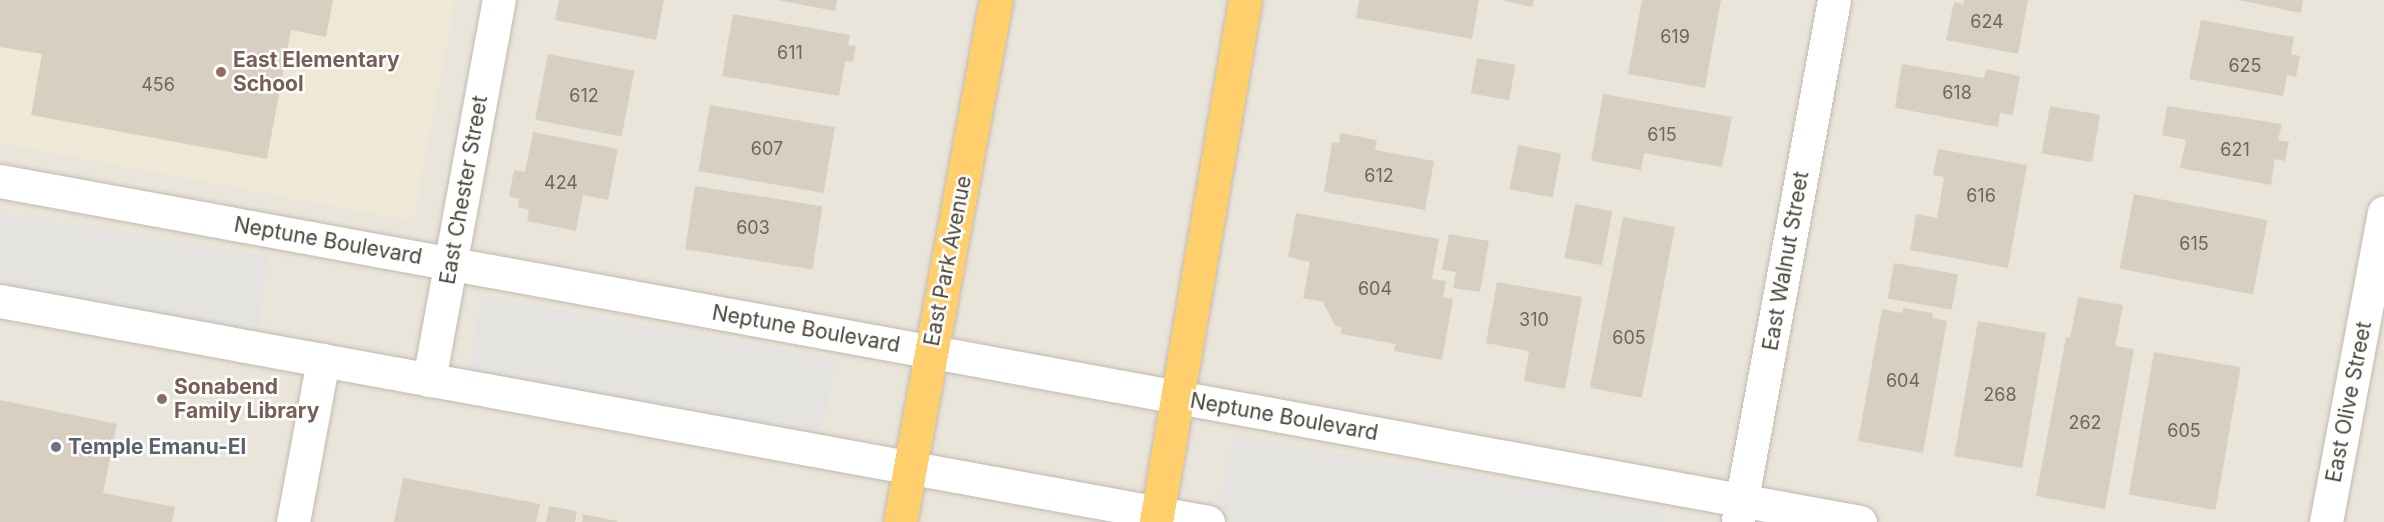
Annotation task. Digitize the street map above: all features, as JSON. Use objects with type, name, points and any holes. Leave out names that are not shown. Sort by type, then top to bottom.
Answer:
[{"type":"highway","name":"East Park Avenue","points":[[900,522],[996,0]]},
{"type":"highway","points":[[1157,518],[1245,0]]},
{"type":"street","name":"East Chester Street","points":[[429,380],[499,0]]},
{"type":"street","name":"East Walnut Street","points":[[1739,511],[1834,0]]},
{"type":"street","name":"Neptune Boulevard","points":[[0,181],[1177,397],[1739,511],[1860,522]]},
{"type":"street","name":"East Olive Street","points":[[2326,522],[2384,212]]},
{"type":"street","points":[[0,301],[910,467],[1157,518],[1208,522]]},
{"type":"street","points":[[293,522],[322,360]]},
{"type":"shaded area","points":[[0,0],[2384,0],[2384,522],[0,522]]},
{"type":"shaded area","name":"East Elementary School","points":[[0,0],[455,0],[413,221],[0,143]]},
{"type":"shaded area","points":[[0,214],[269,257],[256,336],[0,295]]},
{"type":"shaded area","points":[[482,296],[836,358],[821,440],[468,378]]},
{"type":"shaded area","points":[[1234,437],[1665,507],[1663,522],[1237,522],[1217,518]]},
{"type":"building","points":[[0,0],[333,0],[326,37],[291,30],[267,159],[31,115],[42,54],[0,47]]},
{"type":"building","points":[[559,0],[664,0],[656,40],[555,20]]},
{"type":"building","points":[[777,0],[837,0],[835,11]]},
{"type":"building","points":[[1359,0],[1479,0],[1472,39],[1356,18]]},
{"type":"building","points":[[1501,0],[1534,0],[1532,7]]},
{"type":"building","points":[[1642,0],[1721,0],[1705,88],[1628,74]]},
{"type":"building","points":[[1964,0],[2028,0],[2018,54],[1946,40],[1954,2],[1963,4]]},
{"type":"building","points":[[2238,0],[2303,0],[2301,13]]},
{"type":"building","points":[[733,14],[850,35],[848,45],[856,46],[853,62],[845,61],[839,96],[722,76]]},
{"type":"building","points":[[2201,20],[2294,37],[2291,54],[2300,56],[2296,77],[2287,75],[2283,96],[2189,79]]},
{"type":"building","points":[[548,54],[634,71],[622,137],[535,120]]},
{"type":"building","points":[[1477,58],[1515,65],[1509,100],[1471,93]]},
{"type":"building","points":[[1902,64],[1984,78],[1986,69],[2020,76],[2013,115],[2000,113],[1998,127],[1895,108]]},
{"type":"building","points":[[1603,94],[1732,117],[1722,167],[1644,153],[1641,170],[1591,161]]},
{"type":"building","points":[[710,105],[835,127],[823,193],[698,171]]},
{"type":"building","points":[[2050,106],[2100,115],[2092,162],[2042,153]]},
{"type":"building","points":[[2167,106],[2282,124],[2278,140],[2289,142],[2285,161],[2275,159],[2271,185],[2180,168],[2186,140],[2162,135]]},
{"type":"building","points":[[533,132],[618,149],[608,200],[583,195],[576,231],[527,221],[529,210],[518,207],[519,199],[509,196],[514,170],[525,172]]},
{"type":"building","points":[[1341,133],[1377,140],[1375,150],[1434,161],[1425,210],[1324,192],[1332,142],[1339,143]]},
{"type":"building","points":[[1518,145],[1561,153],[1553,198],[1509,189]]},
{"type":"building","points":[[1938,149],[2027,165],[2008,268],[1910,250],[1916,214],[1937,218],[1944,177],[1933,175]]},
{"type":"building","points":[[695,186],[822,206],[812,269],[685,249]]},
{"type":"building","points":[[2134,194],[2268,220],[2253,295],[2119,269]]},
{"type":"building","points":[[1575,204],[1612,211],[1602,265],[1565,258]]},
{"type":"building","points":[[1296,213],[1439,239],[1432,279],[1446,281],[1443,297],[1453,299],[1442,360],[1394,351],[1396,344],[1341,334],[1342,327],[1335,326],[1323,302],[1303,298],[1310,262],[1288,257]]},
{"type":"building","points":[[1623,217],[1675,227],[1642,398],[1590,388]]},
{"type":"building","points":[[1449,234],[1489,241],[1480,292],[1453,288],[1456,272],[1442,270]]},
{"type":"building","points":[[1894,263],[1958,274],[1952,310],[1888,298]]},
{"type":"building","points":[[1497,282],[1582,297],[1565,389],[1524,381],[1529,351],[1486,343]]},
{"type":"building","points":[[2078,297],[2123,305],[2115,346],[2134,349],[2105,509],[2036,496],[2066,337],[2070,338]]},
{"type":"building","points":[[1903,308],[1933,313],[1932,318],[1947,321],[1923,453],[1858,441],[1882,309],[1902,313]]},
{"type":"building","points":[[1978,321],[2046,333],[2022,468],[1954,456]]},
{"type":"building","points":[[2154,352],[2241,367],[2215,510],[2129,495]]},
{"type":"building","name":"Temple Emanu-El","points":[[0,400],[117,424],[103,493],[175,507],[172,522],[0,522]]},
{"type":"building","points":[[403,478],[540,504],[536,522],[394,522]]},
{"type":"building","points":[[549,506],[577,511],[575,522],[546,522]]},
{"type":"building","points":[[583,514],[617,521],[617,522],[582,522]]},
{"type":"place","name":"East Elementary School","points":[[221,72]]},
{"type":"place","name":"Sonabend Family Library","points":[[162,399]]},
{"type":"place","name":"Temple Emanu-El","points":[[56,447]]}]
